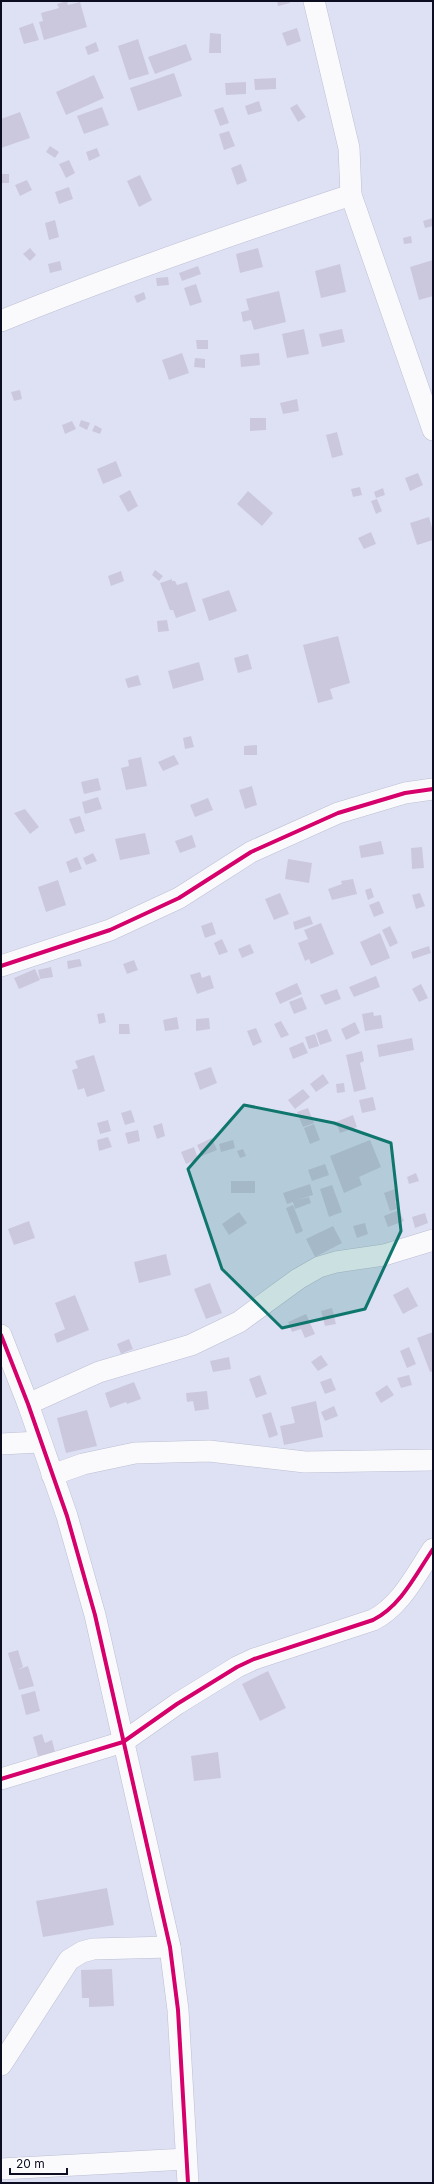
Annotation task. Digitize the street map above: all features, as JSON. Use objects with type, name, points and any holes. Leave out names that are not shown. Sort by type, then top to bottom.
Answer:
[{"type":"street","points":[[314,1],[348,148],[350,195],[433,430]]},
{"type":"street","points":[[1,321],[90,285],[196,246],[350,195]]},
{"type":"street","points":[[1,966],[110,930],[179,898],[251,852],[338,813],[405,793],[433,789]]},
{"type":"street","points":[[28,1404],[99,1372],[191,1345],[239,1322],[298,1279],[319,1267],[336,1262],[384,1255],[433,1240]]},
{"type":"street","points":[[1,1336],[28,1404],[67,1516],[95,1615],[170,1947],[178,2010],[188,2183]]},
{"type":"street","points":[[1,1444],[40,1442]]},
{"type":"street","points":[[52,1475],[83,1464],[135,1453],[208,1451],[306,1462],[433,1460]]},
{"type":"street","points":[[1,1779],[123,1742],[237,1667],[254,1659],[373,1620],[384,1615],[394,1607],[433,1549]]},
{"type":"street","points":[[1,2065],[69,1960],[82,1952],[93,1949],[170,1947]]},
{"type":"street","points":[[1,2169],[186,2159]]},
{"type":"highlighted area","points":[[244,1105],[334,1123],[391,1143],[401,1231],[365,1309],[282,1328],[222,1269],[188,1169]]},
{"type":"building","points":[[67,1],[68,5],[80,2],[87,27],[44,40],[39,22],[43,21],[41,13],[59,8],[57,4]]},
{"type":"building","points":[[277,1],[289,1],[290,3],[278,6]]},
{"type":"building","points":[[33,23],[39,40],[24,44],[19,28]]},
{"type":"building","points":[[297,28],[301,41],[287,46],[282,33]]},
{"type":"building","points":[[210,33],[221,34],[221,53],[209,53]]},
{"type":"building","points":[[138,39],[149,74],[129,80],[118,46]]},
{"type":"building","points":[[96,42],[99,51],[88,55],[85,47]]},
{"type":"building","points":[[186,44],[192,60],[155,74],[148,57]]},
{"type":"building","points":[[174,73],[182,96],[138,111],[130,88]]},
{"type":"building","points":[[94,75],[104,98],[66,115],[56,92]]},
{"type":"building","points":[[276,78],[276,89],[255,90],[254,79]]},
{"type":"building","points":[[246,82],[246,94],[226,95],[225,83]]},
{"type":"building","points":[[259,101],[262,111],[248,115],[245,106]]},
{"type":"building","points":[[297,104],[306,117],[298,122],[290,108]]},
{"type":"building","points":[[102,107],[109,125],[84,134],[77,116]]},
{"type":"building","points":[[223,107],[229,123],[220,126],[214,110]]},
{"type":"building","points":[[20,112],[30,138],[1,148],[1,119]]},
{"type":"building","points":[[229,131],[235,146],[224,150],[219,134]]},
{"type":"building","points":[[50,146],[59,152],[55,158],[46,152]]},
{"type":"building","points":[[97,148],[100,156],[89,161],[86,152]]},
{"type":"building","points":[[69,160],[75,173],[66,178],[59,164]]},
{"type":"building","points":[[241,164],[247,181],[237,185],[231,168]]},
{"type":"building","points":[[1,174],[9,174],[9,183],[1,183]]},
{"type":"building","points":[[140,175],[152,200],[139,207],[127,181]]},
{"type":"building","points":[[27,180],[32,190],[20,196],[15,185]]},
{"type":"building","points":[[69,187],[73,199],[59,204],[55,192]]},
{"type":"building","points":[[433,218],[433,226],[425,228],[423,221]]},
{"type":"building","points":[[55,220],[59,237],[49,240],[45,223]]},
{"type":"building","points":[[411,236],[412,243],[404,244],[403,238]]},
{"type":"building","points":[[30,248],[36,255],[30,261],[23,254]]},
{"type":"building","points":[[258,248],[263,267],[240,273],[236,254]]},
{"type":"building","points":[[433,260],[433,296],[419,300],[410,267]]},
{"type":"building","points":[[60,261],[62,270],[50,273],[48,264]]},
{"type":"building","points":[[340,264],[346,292],[321,298],[315,271]]},
{"type":"building","points":[[198,266],[201,274],[182,281],[179,273]]},
{"type":"building","points":[[168,277],[169,285],[157,286],[156,278]]},
{"type":"building","points":[[196,284],[202,302],[190,306],[184,288]]},
{"type":"building","points":[[279,291],[286,322],[254,330],[251,320],[243,322],[241,312],[249,310],[246,299]]},
{"type":"building","points":[[144,292],[146,299],[137,303],[134,296]]},
{"type":"building","points":[[304,329],[309,354],[287,358],[282,334]]},
{"type":"building","points":[[342,329],[345,342],[322,347],[319,334]]},
{"type":"building","points":[[196,340],[208,340],[208,349],[197,349]]},
{"type":"building","points":[[182,353],[189,373],[169,380],[162,360]]},
{"type":"building","points":[[259,353],[260,365],[241,367],[240,355]]},
{"type":"building","points":[[195,358],[205,359],[205,368],[194,367]]},
{"type":"building","points":[[20,390],[22,399],[14,401],[11,392]]},
{"type":"building","points":[[297,399],[299,411],[283,414],[280,403]]},
{"type":"building","points":[[250,418],[266,418],[266,430],[250,431]]},
{"type":"building","points":[[81,420],[90,423],[87,430],[79,426]]},
{"type":"building","points":[[72,421],[76,429],[65,434],[62,425]]},
{"type":"building","points":[[95,425],[102,429],[100,434],[92,431]]},
{"type":"building","points":[[337,432],[343,455],[332,458],[326,435]]},
{"type":"building","points":[[116,461],[122,476],[103,484],[97,469]]},
{"type":"building","points":[[418,473],[423,485],[410,491],[405,478]]},
{"type":"building","points":[[360,487],[362,495],[353,497],[351,489]]},
{"type":"building","points":[[383,488],[385,495],[376,498],[374,492]]},
{"type":"building","points":[[130,490],[138,506],[128,512],[119,496]]},
{"type":"building","points":[[248,491],[273,513],[262,526],[237,504]]},
{"type":"building","points":[[377,499],[382,511],[376,514],[371,501]]},
{"type":"building","points":[[429,517],[433,531],[433,540],[417,545],[410,523]]},
{"type":"building","points":[[371,532],[376,544],[364,549],[358,538]]},
{"type":"building","points":[[155,570],[163,576],[159,581],[152,575]]},
{"type":"building","points":[[121,571],[124,581],[111,586],[108,576]]},
{"type":"building","points":[[172,579],[172,581],[175,581],[177,585],[187,582],[196,611],[176,618],[173,610],[170,610],[160,583]]},
{"type":"building","points":[[229,590],[237,611],[209,621],[202,599]]},
{"type":"building","points":[[167,620],[169,631],[158,632],[157,621]]},
{"type":"building","points":[[338,636],[350,683],[330,689],[333,699],[318,703],[303,645]]},
{"type":"building","points":[[248,654],[252,669],[238,673],[234,658]]},
{"type":"building","points":[[199,662],[204,680],[173,689],[168,671]]},
{"type":"building","points":[[138,675],[141,685],[128,688],[125,679]]},
{"type":"building","points":[[191,736],[194,747],[185,749],[183,738]]},
{"type":"building","points":[[257,745],[257,755],[244,755],[244,746]]},
{"type":"building","points":[[174,755],[179,764],[163,771],[158,762]]},
{"type":"building","points":[[141,757],[147,786],[126,790],[121,768],[129,766],[128,760]]},
{"type":"building","points":[[98,778],[101,790],[84,794],[81,782]]},
{"type":"building","points":[[252,786],[257,805],[245,809],[239,790]]},
{"type":"building","points":[[98,797],[102,809],[85,814],[82,802]]},
{"type":"building","points":[[208,798],[213,810],[195,817],[190,805]]},
{"type":"building","points":[[25,809],[39,827],[30,834],[14,813]]},
{"type":"building","points":[[80,816],[85,831],[75,834],[69,819]]},
{"type":"building","points":[[145,833],[150,854],[120,860],[115,839]]},
{"type":"building","points":[[192,835],[196,847],[180,853],[175,841]]},
{"type":"building","points":[[381,841],[384,854],[361,858],[359,846]]},
{"type":"building","points":[[422,847],[424,868],[412,869],[411,848]]},
{"type":"building","points":[[93,853],[97,861],[86,865],[83,858]]},
{"type":"building","points":[[77,857],[82,869],[70,873],[66,862]]},
{"type":"building","points":[[288,859],[312,863],[309,883],[285,879]]},
{"type":"building","points":[[353,879],[357,894],[332,900],[328,889],[342,884],[341,881]]},
{"type":"building","points":[[58,880],[66,905],[46,912],[38,887]]},
{"type":"building","points":[[371,888],[374,897],[368,900],[365,890]]},
{"type":"building","points":[[280,893],[289,914],[274,920],[265,899]]},
{"type":"building","points":[[420,893],[425,906],[416,909],[412,895]]},
{"type":"building","points":[[379,901],[384,913],[374,917],[369,905]]},
{"type":"building","points":[[310,916],[313,924],[295,930],[293,922]]},
{"type":"building","points":[[212,922],[216,934],[205,938],[201,926]]},
{"type":"building","points":[[321,923],[334,954],[311,964],[309,959],[305,961],[298,943],[308,939],[304,930]]},
{"type":"building","points":[[390,926],[398,943],[390,947],[382,930]]},
{"type":"building","points":[[380,933],[390,958],[371,966],[360,942]]},
{"type":"building","points":[[222,939],[228,952],[219,955],[214,943]]},
{"type":"building","points":[[250,944],[254,953],[242,958],[238,949]]},
{"type":"building","points":[[429,946],[431,953],[413,959],[411,952]]},
{"type":"building","points":[[80,959],[82,966],[68,969],[67,961]]},
{"type":"building","points":[[134,960],[138,970],[127,974],[123,964]]},
{"type":"building","points":[[51,967],[53,977],[40,979],[38,970]]},
{"type":"building","points":[[35,969],[40,980],[19,989],[14,978]]},
{"type":"building","points":[[200,972],[202,978],[210,975],[214,988],[197,994],[190,975]]},
{"type":"building","points":[[376,976],[380,987],[354,997],[349,987]]},
{"type":"building","points":[[297,983],[302,994],[280,1004],[275,993]]},
{"type":"building","points":[[421,984],[428,998],[419,1002],[412,989]]},
{"type":"building","points":[[337,989],[341,999],[325,1005],[320,995]]},
{"type":"building","points":[[302,997],[307,1009],[294,1014],[289,1002]]},
{"type":"building","points":[[373,1012],[374,1016],[381,1015],[383,1028],[365,1031],[362,1014]]},
{"type":"building","points":[[104,1013],[106,1022],[99,1024],[97,1014]]},
{"type":"building","points":[[177,1017],[179,1029],[165,1031],[163,1020]]},
{"type":"building","points":[[209,1018],[210,1029],[196,1031],[196,1019]]},
{"type":"building","points":[[281,1021],[289,1035],[281,1038],[274,1024]]},
{"type":"building","points":[[355,1022],[360,1033],[346,1040],[341,1029]]},
{"type":"building","points":[[119,1024],[129,1024],[130,1034],[119,1034]]},
{"type":"building","points":[[256,1028],[262,1042],[253,1046],[247,1031]]},
{"type":"building","points":[[327,1029],[332,1041],[320,1045],[316,1033]]},
{"type":"building","points":[[315,1034],[319,1046],[309,1049],[305,1037]]},
{"type":"building","points":[[412,1038],[414,1050],[379,1057],[377,1045]]},
{"type":"building","points":[[303,1042],[308,1053],[293,1059],[289,1048]]},
{"type":"building","points":[[362,1051],[364,1061],[360,1063],[366,1089],[354,1092],[346,1055]]},
{"type":"building","points":[[94,1055],[105,1091],[87,1097],[84,1088],[78,1090],[72,1070],[78,1068],[75,1061]]},
{"type":"building","points":[[211,1067],[217,1083],[200,1090],[194,1073]]},
{"type":"building","points":[[323,1074],[329,1083],[316,1092],[310,1084]]},
{"type":"building","points":[[344,1083],[345,1092],[337,1093],[336,1084]]},
{"type":"building","points":[[303,1089],[310,1097],[295,1109],[288,1100]]},
{"type":"building","points":[[373,1097],[376,1110],[362,1113],[359,1100]]},
{"type":"building","points":[[308,1108],[314,1123],[303,1127],[297,1112]]},
{"type":"building","points":[[131,1110],[135,1122],[125,1125],[121,1113]]},
{"type":"building","points":[[353,1115],[357,1127],[340,1133],[336,1122]]},
{"type":"building","points":[[108,1120],[111,1131],[100,1134],[97,1123]]},
{"type":"building","points":[[162,1123],[165,1136],[157,1139],[153,1126]]},
{"type":"building","points":[[314,1124],[320,1140],[310,1144],[304,1128]]},
{"type":"building","points":[[138,1130],[140,1141],[128,1144],[125,1133]]},
{"type":"building","points":[[108,1137],[112,1147],[99,1151],[97,1140]]},
{"type":"building","points":[[212,1138],[217,1150],[202,1156],[197,1145]]},
{"type":"building","points":[[233,1140],[235,1148],[221,1152],[219,1144]]},
{"type":"building","points":[[370,1140],[381,1167],[359,1177],[362,1185],[344,1193],[330,1156]]},
{"type":"building","points":[[194,1147],[198,1159],[186,1164],[181,1152]]},
{"type":"building","points":[[243,1149],[246,1156],[240,1158],[237,1151]]},
{"type":"building","points":[[325,1164],[329,1175],[312,1181],[308,1170]]},
{"type":"building","points":[[416,1173],[419,1181],[409,1184],[407,1177]]},
{"type":"building","points":[[231,1181],[255,1181],[255,1193],[231,1193]]},
{"type":"building","points":[[310,1184],[313,1195],[297,1200],[309,1197],[311,1203],[295,1209],[293,1202],[287,1204],[283,1193]]},
{"type":"building","points":[[332,1185],[342,1212],[329,1217],[320,1189]]},
{"type":"building","points":[[395,1189],[398,1199],[395,1201],[397,1209],[390,1211],[384,1193]]},
{"type":"building","points":[[293,1205],[303,1231],[296,1234],[286,1208]]},
{"type":"building","points":[[399,1210],[404,1221],[388,1227],[384,1216]]},
{"type":"building","points":[[239,1212],[247,1223],[229,1235],[222,1224]]},
{"type":"building","points":[[425,1213],[428,1223],[415,1228],[412,1217]]},
{"type":"building","points":[[29,1221],[35,1238],[14,1245],[8,1229]]},
{"type":"building","points":[[365,1223],[368,1234],[357,1238],[353,1226]]},
{"type":"building","points":[[333,1226],[342,1243],[315,1257],[306,1239]]},
{"type":"building","points":[[166,1254],[171,1275],[139,1283],[134,1262]]},
{"type":"building","points":[[210,1283],[222,1313],[206,1319],[194,1289]]},
{"type":"building","points":[[408,1287],[418,1306],[403,1314],[393,1295]]},
{"type":"building","points":[[75,1295],[89,1330],[57,1343],[54,1334],[65,1329],[55,1303]]},
{"type":"building","points":[[332,1308],[336,1324],[325,1326],[321,1311]]},
{"type":"building","points":[[306,1314],[315,1334],[305,1338],[301,1329],[292,1332],[288,1322]]},
{"type":"building","points":[[433,1332],[433,1371],[430,1372],[417,1338]]},
{"type":"building","points":[[129,1339],[133,1349],[121,1354],[117,1344]]},
{"type":"building","points":[[409,1347],[416,1364],[407,1368],[400,1351]]},
{"type":"building","points":[[321,1355],[328,1365],[318,1371],[311,1362]]},
{"type":"building","points":[[229,1357],[231,1369],[213,1372],[210,1361]]},
{"type":"building","points":[[260,1375],[267,1394],[256,1398],[249,1379]]},
{"type":"building","points":[[409,1375],[412,1385],[401,1388],[397,1378]]},
{"type":"building","points":[[331,1378],[336,1390],[325,1394],[320,1382]]},
{"type":"building","points":[[134,1382],[141,1399],[127,1404],[126,1402],[110,1408],[105,1393]]},
{"type":"building","points":[[387,1385],[394,1395],[381,1403],[375,1393]]},
{"type":"building","points":[[207,1391],[209,1409],[195,1411],[193,1401],[187,1402],[186,1393]]},
{"type":"building","points":[[316,1401],[323,1437],[284,1445],[280,1426],[295,1423],[291,1407]]},
{"type":"building","points":[[334,1406],[338,1416],[325,1421],[321,1412]]},
{"type":"building","points":[[87,1410],[97,1446],[66,1453],[57,1418]]},
{"type":"building","points":[[271,1412],[278,1435],[269,1438],[262,1415]]},
{"type":"building","points":[[18,1650],[23,1667],[17,1670],[28,1666],[34,1686],[19,1690],[8,1653]]},
{"type":"building","points":[[268,1671],[286,1708],[260,1721],[242,1684]]},
{"type":"building","points":[[35,1691],[40,1711],[26,1715],[21,1695]]},
{"type":"building","points":[[42,1734],[45,1743],[52,1740],[55,1752],[38,1756],[33,1737]]},
{"type":"building","points":[[218,1752],[221,1778],[194,1781],[191,1756]]},
{"type":"building","points":[[107,1888],[114,1925],[43,1937],[36,1901]]},
{"type":"building","points":[[112,1969],[114,2006],[89,2007],[89,1998],[82,1998],[81,1970]]},
{"type":"cycle path","points":[[1,966],[110,930],[179,898],[251,852],[338,813],[405,793],[433,789]]},
{"type":"cycle path","points":[[1,1335],[28,1404],[67,1516],[95,1615],[170,1947],[178,2010],[188,2183]]},
{"type":"cycle path","points":[[1,1779],[123,1742],[177,1704],[237,1667],[254,1659],[373,1620],[392,1607],[400,1598],[433,1549]]}]
